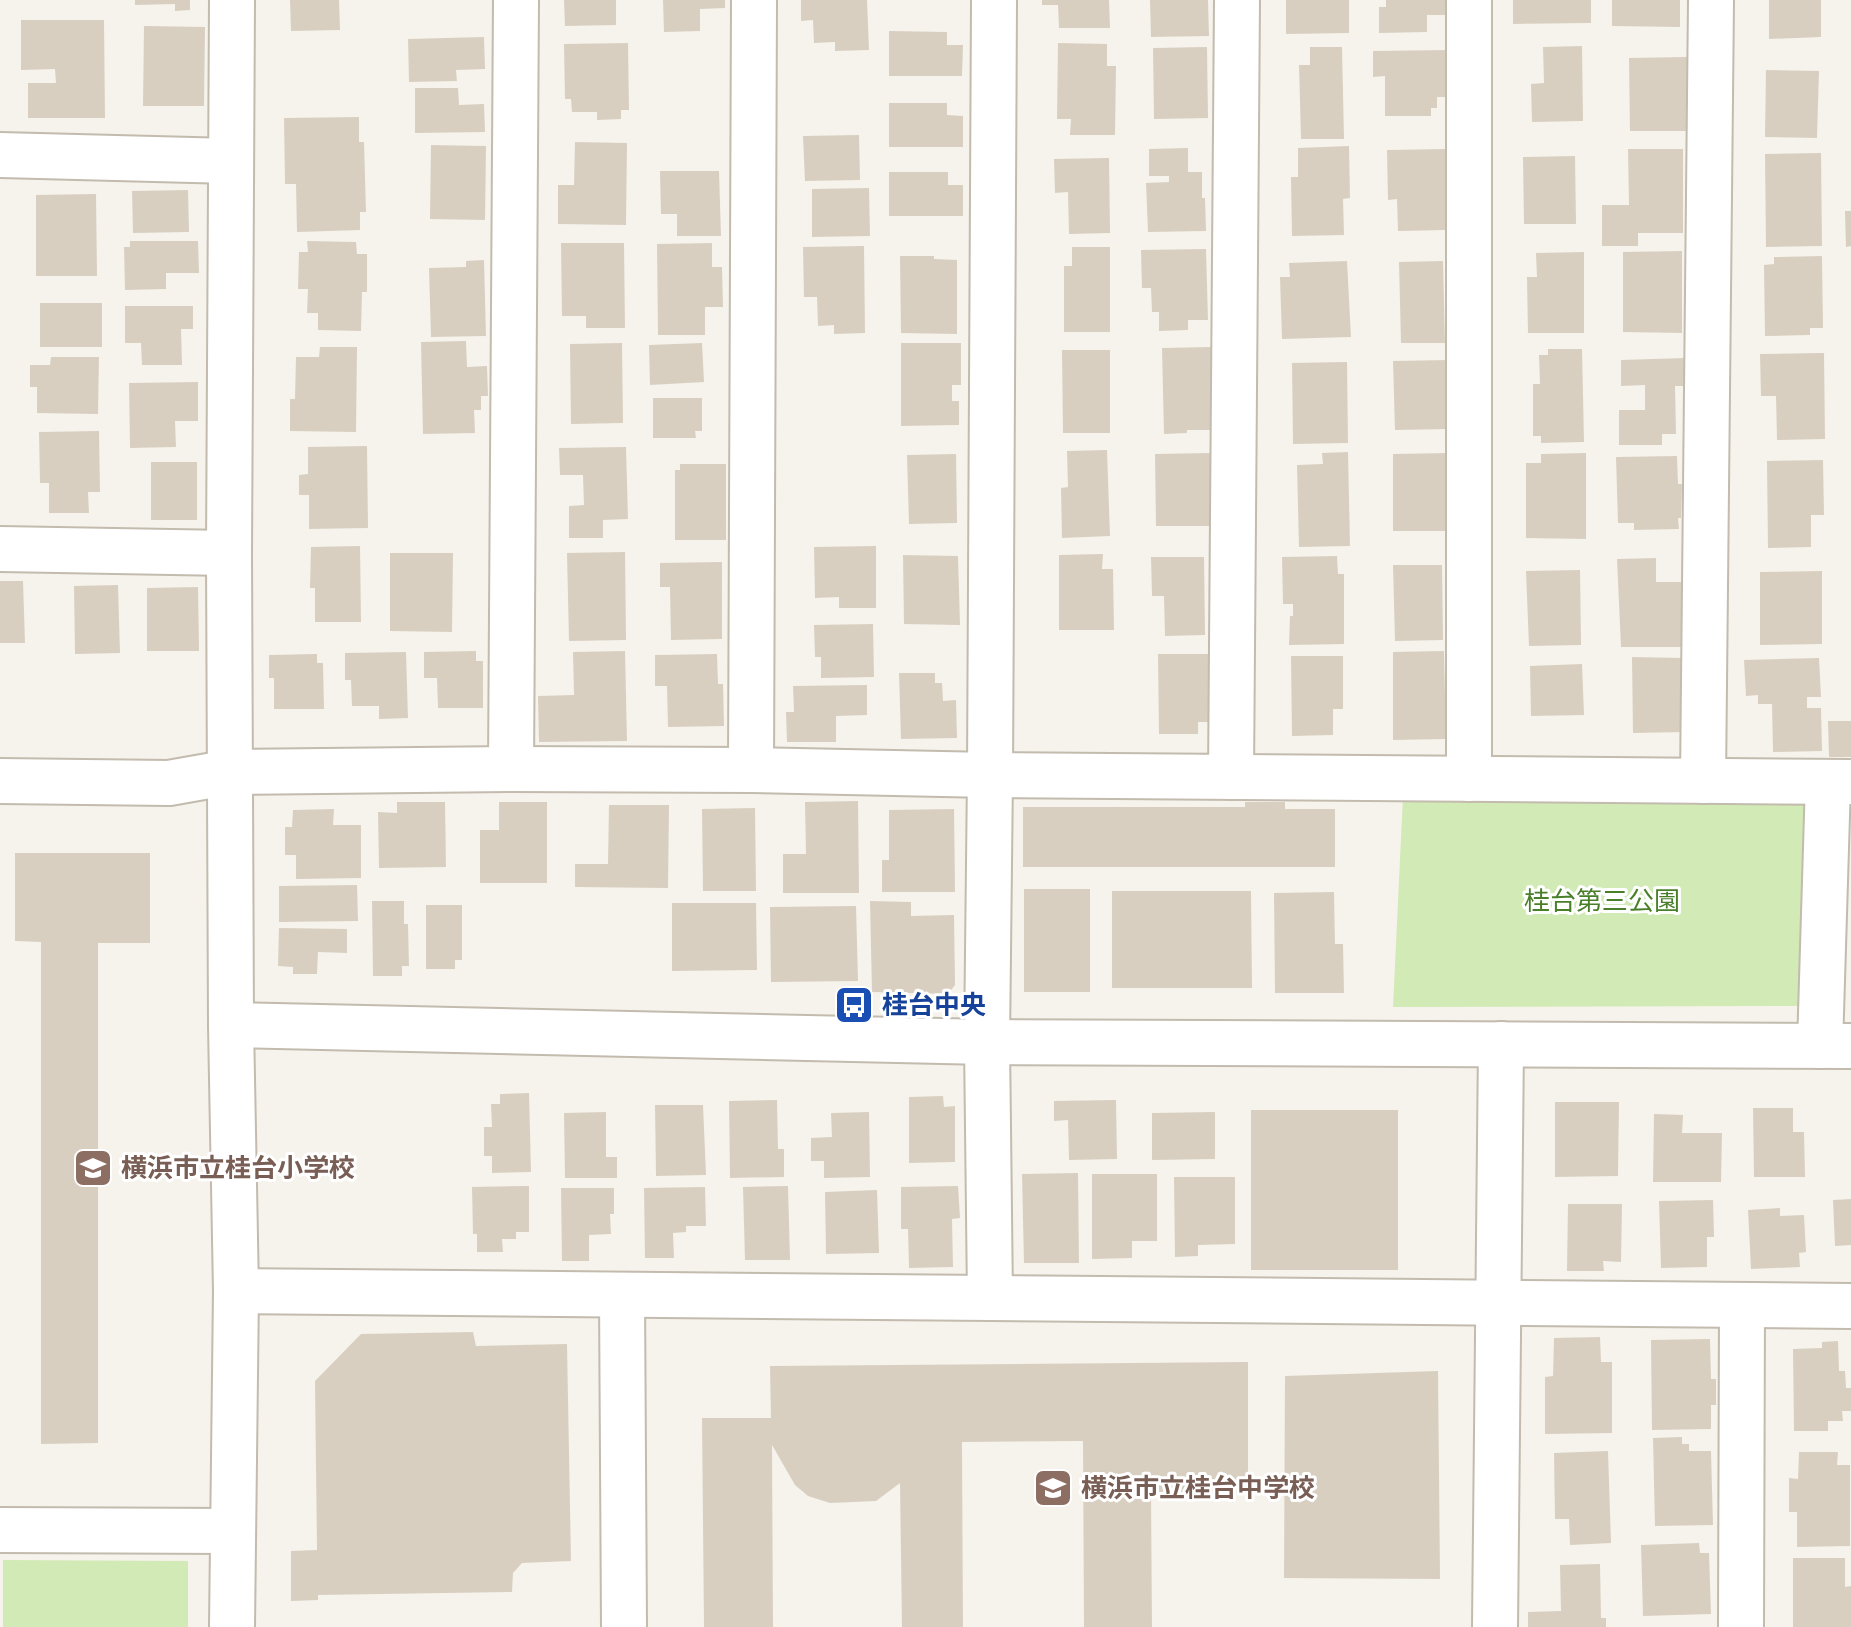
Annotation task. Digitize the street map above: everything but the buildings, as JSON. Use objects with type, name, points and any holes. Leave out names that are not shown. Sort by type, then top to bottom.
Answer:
[{"type":"street","points":[[232,0],[229,553],[231,1025],[236,1291],[232,1627]]},
{"type":"street","points":[[511,769],[516,0]]},
{"type":"street","points":[[751,770],[754,0]]},
{"type":"street","points":[[990,1298],[987,1042],[994,0]]},
{"type":"street","points":[[1231,777],[1237,0]]},
{"type":"street","points":[[1469,0],[1469,779]]},
{"type":"street","points":[[1703,781],[1711,0]]},
{"type":"street","points":[[0,155],[231,161]]},
{"type":"street","points":[[0,549],[229,553]]},
{"type":"street","points":[[0,781],[169,783],[231,772],[511,769],[1840,782],[1836,1046],[987,1042],[231,1025]]},
{"type":"street","points":[[1495,1627],[1501,1044]]},
{"type":"street","points":[[236,1291],[1851,1306]]},
{"type":"street","points":[[622,1295],[624,1627]]},
{"type":"street","points":[[1741,1627],[1742,1305]]},
{"type":"street","points":[[0,1530],[232,1531]]},
{"type":"green space","name":"桂台第三公園","points":[[1812,795],[1804,1006],[1393,1007],[1403,796]]},
{"type":"green space","points":[[3,1560],[188,1561],[188,1627],[3,1627]]},
{"type":"place","name":"桂台中央","points":[[854,1005]]},
{"type":"place","name":"横浜市立桂台小学校","points":[[93,1168]]},
{"type":"place","name":"横浜市立桂台中学校","points":[[1053,1488]]}]
